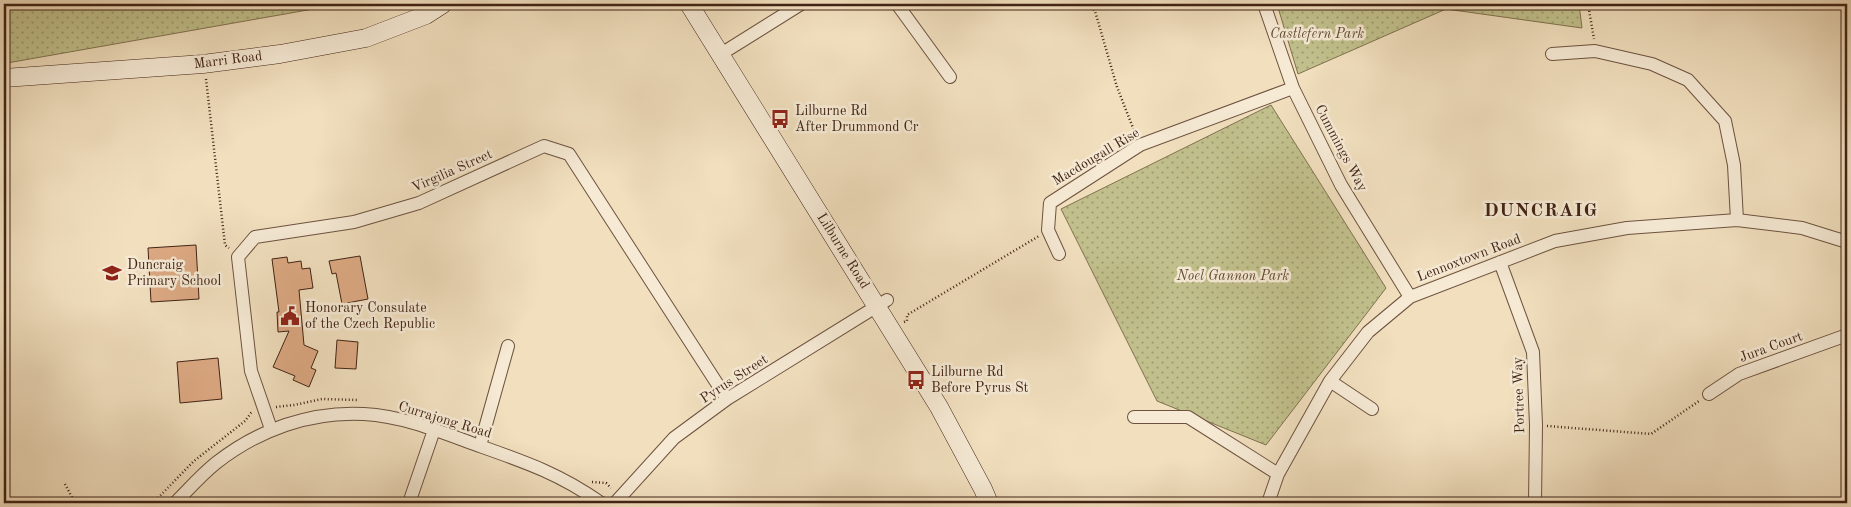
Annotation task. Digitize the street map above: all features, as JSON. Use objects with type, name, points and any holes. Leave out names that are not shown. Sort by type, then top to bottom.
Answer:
[{"type":"street","name":"Marri Road","points":[[4,78],[203,64],[280,54],[366,38],[426,15],[444,4]]},
{"type":"street","name":"Lilburne Road","points":[[689,4],[725,51],[882,303],[953,410],[1000,503]]},
{"type":"street","name":"Lilburne Road","points":[[703,4],[725,51]]},
{"type":"street","points":[[725,51],[801,4]]},
{"type":"street","points":[[897,4],[950,77]]},
{"type":"street","name":"Cummings Way","points":[[1264,4],[1292,88],[1342,185],[1410,297]]},
{"type":"street","points":[[1552,54],[1595,51],[1652,64],[1688,80],[1725,121],[1734,165],[1737,220]]},
{"type":"street","name":"Macdougall Rise","points":[[1059,254],[1048,230],[1050,203],[1140,145],[1292,88]]},
{"type":"street","name":"Virgilia Street","points":[[238,257],[255,237],[354,222],[419,203],[544,146],[569,154],[727,399]]},
{"type":"street","name":"Lennoxtown Road","points":[[1268,503],[1278,474],[1330,381],[1368,332],[1410,297],[1555,242],[1618,230],[1737,220],[1802,228],[1847,242]]},
{"type":"street","points":[[238,257],[251,371],[271,429]]},
{"type":"street","name":"Portree Way","points":[[1500,262],[1533,352],[1536,425],[1535,503]]},
{"type":"street","name":"Lilburne Road","points":[[882,303],[954,434],[988,503]]},
{"type":"street","name":"Pyrus Street","points":[[617,500],[674,438],[727,399],[882,303]]},
{"type":"street","name":"Jura Court","points":[[1709,394],[1739,374],[1847,335]]},
{"type":"street","points":[[480,446],[508,346]]},
{"type":"street","points":[[1330,381],[1372,409]]},
{"type":"street","name":"Currajong Road","points":[[175,503],[215,464],[244,444],[271,429],[303,419],[335,414],[365,414],[402,421],[434,430],[547,471],[580,488],[601,503]]},
{"type":"street","points":[[1134,417],[1188,417],[1278,474]]},
{"type":"street","points":[[410,503],[434,430]]},
{"type":"path","points":[[1089,4],[1095,11],[1117,87],[1140,145]]},
{"type":"path","points":[[1588,4],[1595,51]]},
{"type":"path","points":[[205,70],[225,245],[238,257]]},
{"type":"path","points":[[908,315],[1048,230]]},
{"type":"path","points":[[1536,425],[1651,434],[1709,394]]},
{"type":"path","points":[[153,503],[194,461],[245,421],[251,413],[322,399],[360,401]]},
{"type":"path","points":[[585,477],[592,482],[606,483],[617,500]]},
{"type":"path","points":[[65,484],[75,503]]},
{"type":"green space","points":[[4,4],[316,4],[319,8],[7,63],[4,52]]},
{"type":"green space","name":"Castlefern Park","points":[[1277,4],[1579,4],[1582,28],[1446,9],[1298,74]]},
{"type":"green space","name":"Noel Gannon Park","points":[[1271,105],[1386,288],[1266,445],[1157,401],[1061,209]]},
{"type":"building","points":[[196,245],[199,299],[151,302],[148,248]]},
{"type":"building","points":[[360,256],[368,299],[342,304],[336,273],[332,274],[329,261]]},
{"type":"building","points":[[287,257],[288,263],[301,261],[302,269],[310,268],[313,288],[299,290],[304,345],[318,351],[311,368],[316,370],[309,387],[293,380],[295,376],[273,367],[289,331],[278,332],[277,312],[279,312],[272,259]]},
{"type":"building","points":[[337,340],[358,342],[356,369],[335,368]]},
{"type":"building","points":[[218,358],[222,399],[180,403],[177,362]]},
{"type":"place","name":"Lilburne Rd After Drummond Cr","points":[[780,119]]},
{"type":"place","name":"Duncraig Primary School","points":[[112,273]]},
{"type":"place","name":"Honorary Consulate of the Czech Republic","points":[[290,316]]},
{"type":"place","name":"Lilburne Rd Before Pyrus St","points":[[916,380]]},
{"type":"district","name":"DUNCRAIG","points":[[1541,211]]}]
